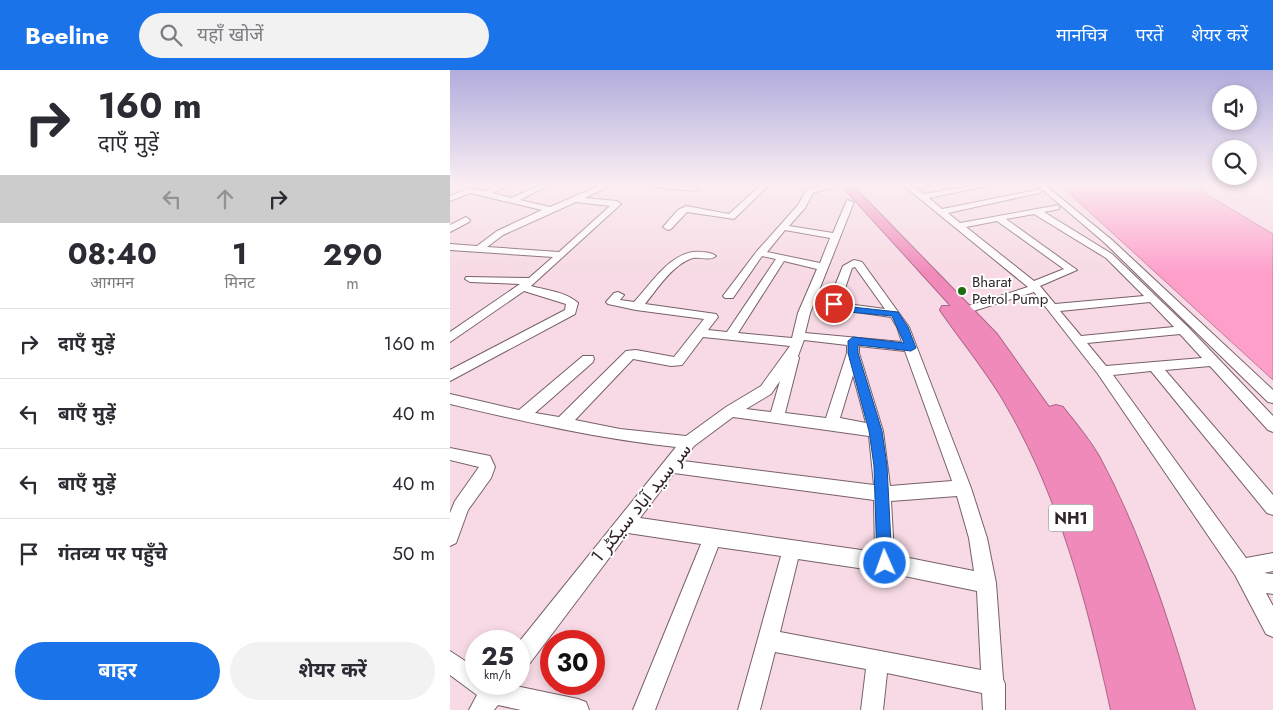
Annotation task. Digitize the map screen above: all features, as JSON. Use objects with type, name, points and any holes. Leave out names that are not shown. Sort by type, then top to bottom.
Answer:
[{"type":"highway","name":"NH1","points":[[863,215],[976,329],[1063,499],[1092,576],[1128,710]]},
{"type":"highway","name":"NH1","points":[[867,215],[976,329],[1047,421],[1086,496],[1122,589],[1157,710]]},
{"type":"highway","points":[[1114,710],[1111,686],[1077,564],[1042,470],[1016,420],[970,345],[976,329],[1004,345],[1023,368],[1092,464],[1152,615],[1178,710]]},
{"type":"street","points":[[479,250],[496,234],[540,215]]},
{"type":"street","points":[[450,338],[527,284],[605,215]]},
{"type":"street","points":[[668,227],[679,215]]},
{"type":"street","points":[[718,215],[730,217],[732,215]]},
{"type":"street","points":[[729,296],[760,253],[794,215]]},
{"type":"street","name":"سر سید آباد سیکٹر 1","points":[[530,645],[688,442],[731,411],[766,390],[797,343],[804,313],[844,215]]},
{"type":"street","points":[[944,215],[1034,286],[1053,308],[1103,371],[1246,575],[1273,627]]},
{"type":"street","points":[[958,226],[1015,215]]},
{"type":"street","points":[[1042,215],[1109,256]]},
{"type":"street","points":[[1065,215],[1098,242],[1109,256],[1184,330],[1273,426]]},
{"type":"street","points":[[1074,215],[1109,242],[1273,398]]},
{"type":"street","points":[[976,329],[1034,286],[1072,270],[998,218]]},
{"type":"street","points":[[450,230],[466,220]]},
{"type":"street","points":[[782,227],[835,236]]},
{"type":"street","points":[[450,247],[559,255]]},
{"type":"street","points":[[760,253],[823,267]]},
{"type":"street","points":[[636,307],[662,277],[686,256],[694,254],[712,256]]},
{"type":"street","points":[[731,335],[781,259]]},
{"type":"street","points":[[450,376],[572,312],[572,303],[527,284],[470,279]]},
{"type":"street","points":[[562,424],[630,354],[642,354],[668,362],[677,362],[712,317],[703,314],[636,307],[612,302],[618,294]]},
{"type":"street","points":[[1053,308],[1153,298]]},
{"type":"street","points":[[895,314],[903,327],[963,488],[978,538],[986,583],[994,684],[994,710]]},
{"type":"street","points":[[1078,340],[1184,330]]},
{"type":"street","points":[[699,333],[853,347],[911,348]]},
{"type":"street","points":[[777,417],[797,343]]},
{"type":"street","points":[[841,425],[835,422],[833,418],[853,347]]},
{"type":"street","points":[[853,347],[876,431],[883,494],[885,563]]},
{"type":"street","points":[[522,416],[588,359]]},
{"type":"street","points":[[1103,371],[1213,361]]},
{"type":"street","points":[[1154,366],[1273,507]]},
{"type":"street","points":[[450,399],[522,416],[620,435],[688,442]]},
{"type":"street","points":[[731,411],[876,431]]},
{"type":"street","points":[[450,454],[484,461],[487,467],[485,473],[462,506],[450,537]]},
{"type":"street","points":[[669,466],[883,494],[963,488]]},
{"type":"street","points":[[624,524],[885,563],[986,583]]},
{"type":"street","points":[[644,710],[713,536]]},
{"type":"street","points":[[750,710],[792,548]]},
{"type":"street","points":[[1246,575],[1273,562]]},
{"type":"street","points":[[1246,575],[1273,584]]},
{"type":"street","points":[[768,640],[994,684]]},
{"type":"street","points":[[872,710],[878,660]]},
{"type":"street","points":[[450,662],[465,674]]},
{"type":"street","points":[[509,695],[578,710]]},
{"type":"shaded area","points":[[1093,215],[1241,215],[1273,234],[1273,380]]},
{"type":"place","name":"Bharat Petrol Pump","points":[[962,291]]},
{"type":"route","points":[[834,304],[842,309],[895,314],[903,327],[911,348],[853,341],[853,353],[876,431],[883,494],[885,563]]}]
